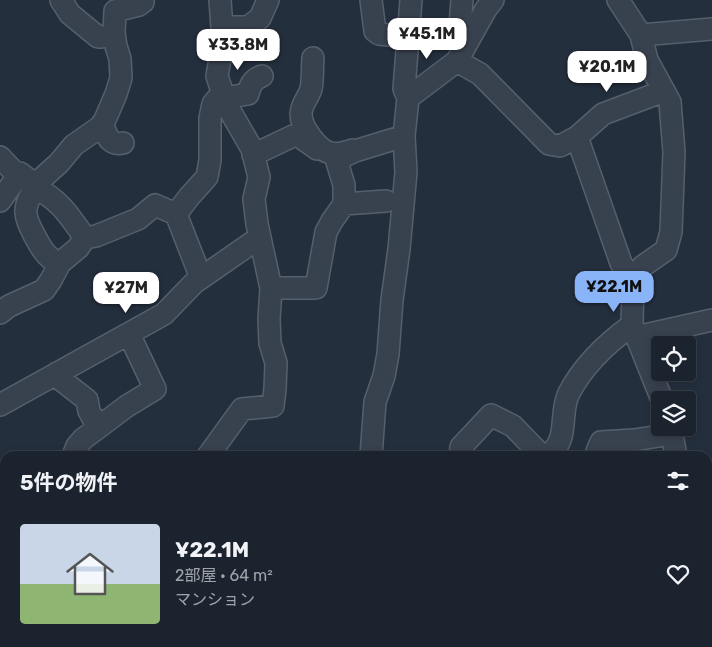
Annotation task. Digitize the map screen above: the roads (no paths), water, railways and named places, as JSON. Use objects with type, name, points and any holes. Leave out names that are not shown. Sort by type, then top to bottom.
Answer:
[{"type":"street","points":[[61,0],[70,14],[98,37],[108,36],[115,40]]},
{"type":"street","points":[[0,201],[29,182],[38,182],[59,163],[74,145],[102,124],[121,78],[120,59],[114,33],[115,11],[139,5],[143,0]]},
{"type":"street","points":[[212,451],[242,409],[273,406],[276,363],[270,343],[270,288],[254,199],[259,178],[252,149],[226,104],[217,76],[223,42],[220,0]]},
{"type":"street","points":[[222,28],[248,27],[260,18],[268,0]]},
{"type":"street","points":[[372,0],[375,31],[379,34],[408,36]]},
{"type":"street","points":[[371,451],[376,402],[388,354],[406,172],[404,136],[408,98],[404,89],[411,0]]},
{"type":"street","points":[[462,0],[459,39],[460,55],[549,144],[560,146],[577,138],[603,114],[664,91]]},
{"type":"street","points":[[408,98],[460,55],[493,0]]},
{"type":"street","points":[[618,0],[641,35],[647,60],[670,102],[674,152],[671,232],[666,250],[643,266],[633,282]]},
{"type":"street","points":[[641,35],[712,29]]},
{"type":"street","points":[[313,58],[311,88],[301,113],[306,130],[313,141],[330,153],[355,151]]},
{"type":"street","points":[[176,214],[207,177],[210,160],[210,118],[213,104],[218,98],[248,94],[250,84],[262,76]]},
{"type":"street","points":[[102,124],[104,131],[112,142],[115,144],[123,143]]},
{"type":"street","points":[[253,154],[293,136],[299,136],[318,150],[321,148]]},
{"type":"street","points":[[270,288],[316,288],[326,232],[344,204],[344,184],[337,162],[338,159],[355,151],[404,136]]},
{"type":"street","points":[[577,138],[621,263],[633,282],[634,331],[658,391]]},
{"type":"street","points":[[0,158],[29,182],[60,203],[86,238]]},
{"type":"street","points":[[29,182],[26,208],[27,221],[43,251],[47,256],[60,263]]},
{"type":"street","points":[[0,313],[9,306],[44,290],[60,263],[78,248],[86,238],[96,236],[138,219],[150,197],[176,214],[201,278]]},
{"type":"street","points":[[344,204],[386,201]]},
{"type":"street","points":[[0,405],[164,314],[194,283],[260,237]]},
{"type":"street","points":[[554,451],[558,446],[563,433],[564,409],[570,391],[601,350],[634,331],[712,320]]},
{"type":"street","points":[[75,451],[83,439],[127,406],[155,389],[128,334]]},
{"type":"street","points":[[57,374],[60,379],[87,400],[89,411],[94,420]]},
{"type":"street","points":[[461,451],[461,447],[490,415],[514,426],[536,451]]},
{"type":"street","points":[[598,451],[601,442],[634,440],[651,436]]},
{"type":"street","points":[[672,436],[675,451]]}]
